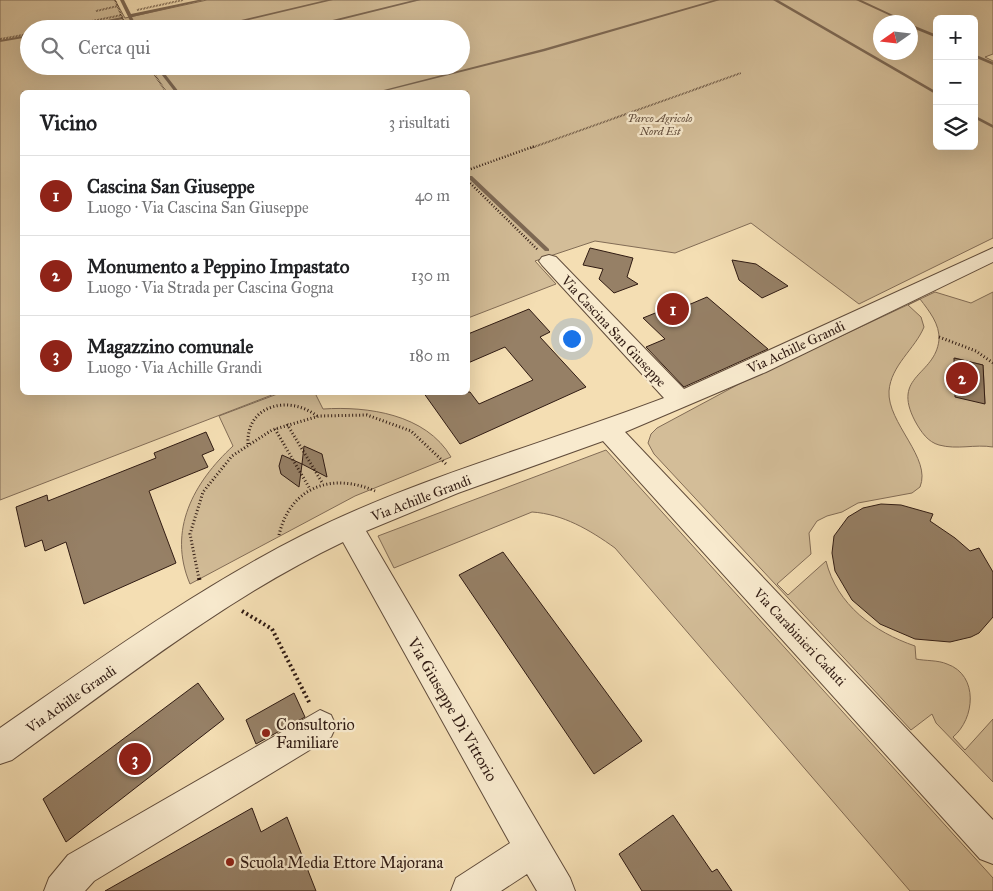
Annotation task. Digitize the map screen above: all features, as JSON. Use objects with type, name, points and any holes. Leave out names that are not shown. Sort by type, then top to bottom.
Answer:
[{"type":"street","name":"Via Achille Grandi","points":[[0,748],[209,605],[266,570],[349,527],[401,504],[607,429],[680,400],[993,254]]},
{"type":"street","name":"Via Cascina San Giuseppe","points":[[549,260],[680,400]]},
{"type":"street","name":"Via Carabinieri Caduti","points":[[607,429],[993,846]]},
{"type":"street","name":"Via Giuseppe Di Vittorio","points":[[349,527],[557,891]]},
{"type":"street","points":[[62,891],[82,868],[320,726]]},
{"type":"street","points":[[469,891],[533,849]]},
{"type":"path","points":[[115,0],[124,20]]},
{"type":"path","points":[[137,10],[183,0]]},
{"type":"path","points":[[96,10],[118,6]]},
{"type":"path","points":[[101,20],[122,16]]},
{"type":"path","points":[[0,39],[20,36]]},
{"type":"path","points":[[470,169],[741,73]]},
{"type":"path","points":[[154,75],[165,90]]},
{"type":"path","points":[[470,184],[549,260]]},
{"type":"path","points":[[939,337],[976,351],[993,363]]},
{"type":"path","points":[[248,444],[246,434],[250,424],[258,415],[269,408],[286,404],[299,405],[309,409],[317,416]]},
{"type":"path","points":[[204,589],[192,560],[190,541],[193,516],[203,492],[232,456],[248,444],[275,429],[317,416],[357,414],[393,422],[425,440],[441,456],[450,471]]},
{"type":"path","points":[[287,424],[323,484]]},
{"type":"path","points":[[275,429],[310,489]]},
{"type":"path","points":[[279,541],[280,526],[286,512],[299,496],[310,489],[323,484],[352,482],[366,486],[379,494]]},
{"type":"path","points":[[246,603],[238,608],[272,629],[320,726]]},
{"type":"green space","name":"Parco Agricolo Nord Est","points":[[0,0],[115,0],[125,18],[207,0],[993,0],[993,54],[985,57],[993,61],[993,238],[859,304],[751,223],[675,253],[595,241],[535,261],[556,284],[470,317],[470,90],[20,90],[20,395],[272,395],[0,500]]},
{"type":"green space","points":[[935,292],[971,303],[993,292],[993,447],[952,447],[939,445],[931,442],[925,436],[915,421],[909,406],[908,394],[916,377],[936,352],[939,340],[936,323],[920,299]],"holes":[[[955,358],[983,365],[985,403]]]},
{"type":"green space","points":[[908,305],[921,317],[924,327],[894,373],[889,391],[890,403],[895,415],[920,464],[922,476],[920,487],[912,493],[858,503],[842,512],[817,521],[809,533],[811,554],[777,584],[788,595],[826,561],[831,577],[839,591],[859,615],[885,633],[915,646],[916,659],[936,661],[947,664],[957,670],[965,678],[969,687],[970,698],[966,720],[953,737],[965,750],[993,719],[993,782],[936,723],[932,714],[911,730],[654,454],[648,443],[651,434],[657,428],[739,384]]},
{"type":"green space","points":[[275,395],[316,395],[323,409],[358,409],[394,416],[411,422],[427,431],[440,442],[451,457],[355,496],[190,584],[184,564],[182,545],[183,526],[188,508],[196,491],[207,475],[233,446],[219,416]]},
{"type":"green space","points":[[606,450],[993,878],[993,891],[910,891],[615,548],[586,529],[555,516],[532,512],[394,568],[378,536]]},
{"type":"building","points":[[590,248],[633,258],[627,277],[638,284],[614,293],[599,279],[603,269],[583,265]]},
{"type":"building","points":[[732,260],[756,264],[788,286],[762,298],[739,280]]},
{"type":"building","points":[[707,297],[768,349],[684,387],[646,347],[665,339],[643,318],[675,305],[679,309]]},
{"type":"building","points":[[529,309],[550,332],[540,337],[586,387],[460,444],[425,395],[470,395],[470,392],[479,404],[533,380],[505,347],[470,362],[470,333]]},
{"type":"building","points":[[954,358],[983,365],[985,404],[955,397]]},
{"type":"building","points":[[206,432],[214,450],[202,455],[208,467],[149,491],[176,563],[84,604],[66,542],[45,551],[42,540],[25,547],[16,507],[47,495],[48,501],[156,458],[154,453]]},
{"type":"building","points":[[304,446],[322,454],[327,477],[302,464]]},
{"type":"building","points":[[282,455],[302,464],[299,487],[281,474],[279,466]]},
{"type":"building","points":[[881,504],[901,505],[933,514],[930,521],[970,551],[979,548],[993,572],[993,617],[979,633],[950,642],[915,639],[880,624],[852,600],[835,571],[832,553],[834,536],[848,517],[863,508]]},
{"type":"building","points":[[503,552],[642,741],[594,774],[459,575]]},
{"type":"building","points":[[198,683],[224,719],[66,842],[43,799]]},
{"type":"building","name":"Consultorio Familiare","points":[[294,693],[305,717],[256,744],[246,720]]},
{"type":"building","name":"Scuola Media Ettore Majorana","points":[[252,808],[261,832],[287,817],[316,891],[105,891]]},
{"type":"building","points":[[673,815],[712,872],[717,869],[732,891],[642,891],[619,854]]},
{"type":"waterway","points":[[122,0],[130,16]]},
{"type":"waterway","points":[[130,16],[203,0]]},
{"type":"waterway","points":[[244,20],[331,0]]},
{"type":"waterway","points":[[336,20],[419,0]]},
{"type":"waterway","points":[[470,69],[544,50],[718,0]]},
{"type":"waterway","points":[[775,0],[933,92]]},
{"type":"waterway","points":[[858,0],[891,15]]},
{"type":"waterway","points":[[130,16],[132,20]]},
{"type":"waterway","points":[[112,20],[122,18]]},
{"type":"waterway","points":[[918,29],[933,35]]},
{"type":"waterway","points":[[0,41],[20,38]]},
{"type":"waterway","points":[[978,57],[993,64]]},
{"type":"waterway","points":[[164,75],[175,90]]},
{"type":"waterway","points":[[386,90],[445,75]]},
{"type":"waterway","points":[[978,118],[993,127]]},
{"type":"waterway","points":[[470,177],[547,250]]},
{"type":"place","name":"Cascina San Giuseppe","points":[[673,309]]},
{"type":"place","name":"Monumento a Peppino Impastato","points":[[962,378]]},
{"type":"place","name":"Consultorio Familiare","points":[[266,733]]},
{"type":"place","name":"Magazzino comunale","points":[[135,759]]},
{"type":"place","name":"Scuola Media Ettore Majorana","points":[[230,862]]}]
